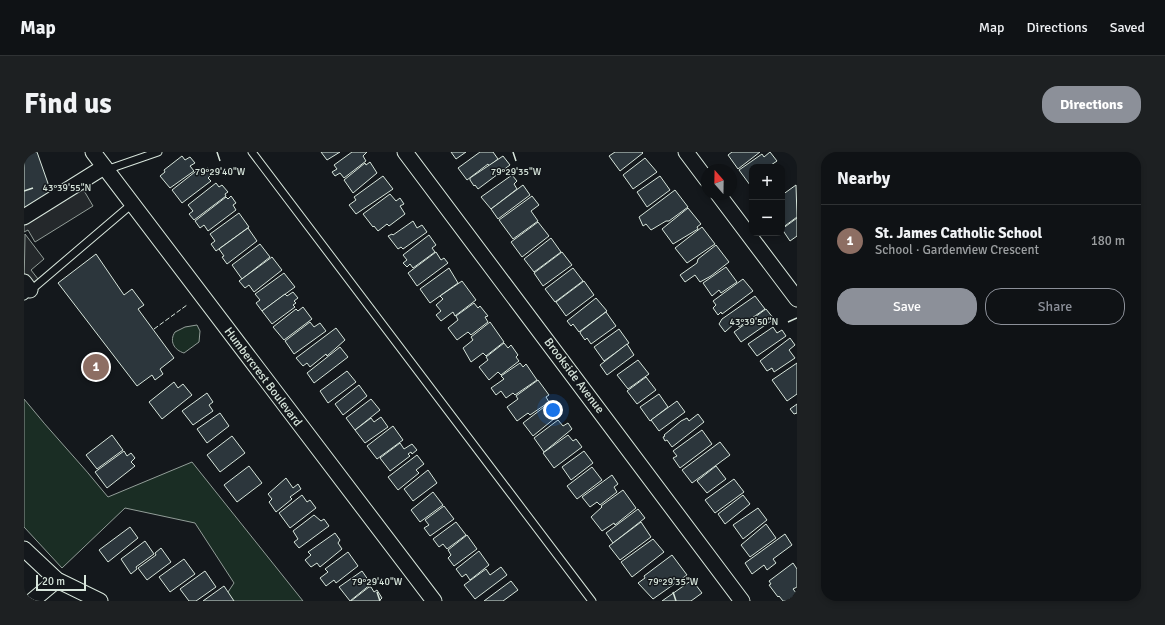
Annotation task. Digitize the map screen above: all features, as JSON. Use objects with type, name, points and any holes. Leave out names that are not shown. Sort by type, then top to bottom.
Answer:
[{"type":"street","name":"Humbercrest Boulevard","points":[[93,152],[434,601]]},
{"type":"street","name":"Brookside Avenue","points":[[405,152],[742,601]]},
{"type":"street","points":[[686,152],[701,172]]},
{"type":"street","points":[[24,217],[105,169]]},
{"type":"street","points":[[723,200],[797,299]]},
{"type":"street","points":[[24,549],[57,580],[100,601]]},
{"type":"street","points":[[32,601],[57,580]]},
{"type":"lane","points":[[105,169],[158,152]]},
{"type":"lane","points":[[252,152],[592,601]]},
{"type":"lane","points":[[26,289],[132,204]]},
{"type":"green space","points":[[197,325],[200,331],[199,342],[184,353],[180,352],[174,345],[172,339],[173,335],[175,332],[185,327]]},
{"type":"green space","points":[[24,399],[108,497],[192,462],[303,601],[222,601],[234,583],[195,523],[125,508],[62,568],[24,527]]},
{"type":"shaded area","points":[[83,189],[93,206],[35,242],[28,230],[24,232],[24,221]]},
{"type":"shaded area","points":[[25,234],[44,259],[31,270],[38,279],[24,291]]},
{"type":"building","points":[[24,152],[37,152],[51,192],[24,208]]},
{"type":"building","points":[[321,152],[340,152],[327,160]]},
{"type":"building","points":[[352,152],[367,152],[363,156],[366,161],[344,178],[340,173],[335,176],[332,172],[337,169],[334,165]]},
{"type":"building","points":[[451,152],[466,152],[456,159]]},
{"type":"building","points":[[480,152],[493,152],[498,159],[489,166],[488,164],[467,180],[458,168]]},
{"type":"building","points":[[615,152],[643,153],[620,171],[609,156]]},
{"type":"building","points":[[732,152],[760,152],[738,169],[737,164],[734,164],[728,155]]},
{"type":"building","points":[[770,152],[777,161],[772,164],[749,164],[749,184],[739,170],[762,154],[764,157]]},
{"type":"building","points":[[182,156],[185,160],[190,157],[195,163],[190,166],[194,171],[170,188],[160,176],[165,172],[164,170]]},
{"type":"building","points":[[503,156],[510,165],[478,189],[475,185],[474,186],[470,178]]},
{"type":"building","points":[[645,158],[657,172],[633,189],[623,175]]},
{"type":"building","points":[[370,162],[377,173],[353,193],[344,180],[365,163],[366,165]]},
{"type":"building","points":[[200,168],[203,171],[208,168],[212,174],[208,178],[211,181],[182,203],[172,190]]},
{"type":"building","points":[[512,175],[517,181],[514,184],[517,189],[491,209],[481,197]]},
{"type":"building","points":[[383,176],[393,189],[356,214],[349,205],[356,200],[354,197]]},
{"type":"building","points":[[660,176],[670,190],[647,207],[637,192]]},
{"type":"building","points":[[216,183],[219,187],[222,185],[228,192],[225,194],[226,196],[194,220],[189,214],[193,211],[188,205]]},
{"type":"building","points":[[523,185],[530,195],[498,219],[491,209]]},
{"type":"building","points":[[796,185],[797,217],[785,226],[785,200],[785,193]]},
{"type":"building","points":[[675,190],[688,207],[669,221],[666,221],[651,230],[646,224],[643,226],[639,217]]},
{"type":"building","points":[[390,194],[396,201],[400,198],[404,204],[400,206],[405,214],[389,226],[387,224],[378,231],[363,214]]},
{"type":"building","points":[[231,196],[236,203],[233,205],[236,210],[208,231],[204,225],[200,228],[195,221],[226,197],[228,199]]},
{"type":"building","points":[[532,196],[539,205],[531,211],[538,221],[513,239],[499,220]]},
{"type":"building","points":[[688,208],[701,224],[697,227],[698,229],[673,244],[662,229]]},
{"type":"building","points":[[239,213],[249,227],[216,251],[211,244],[215,241],[210,234]]},
{"type":"building","points":[[797,218],[797,236],[790,241],[785,234],[785,227]]},
{"type":"building","points":[[413,221],[417,228],[422,225],[427,232],[403,249],[401,247],[398,249],[388,236],[393,235]]},
{"type":"building","points":[[538,222],[549,236],[522,257],[511,242]]},
{"type":"building","points":[[702,227],[715,244],[687,263],[675,248]]},
{"type":"building","points":[[248,228],[257,241],[227,264],[219,249]]},
{"type":"building","points":[[429,235],[436,245],[432,248],[435,252],[413,268],[410,264],[407,267],[403,263],[407,260],[403,255]]},
{"type":"building","points":[[551,238],[561,252],[534,272],[524,259]]},
{"type":"building","points":[[260,244],[270,257],[242,279],[232,265]]},
{"type":"building","points":[[716,245],[729,262],[711,276],[700,282],[695,275],[685,282],[680,275],[697,263],[698,259]]},
{"type":"building","points":[[436,252],[441,260],[444,258],[448,263],[417,286],[408,273]]},
{"type":"building","points":[[562,252],[572,265],[543,286],[534,273]]},
{"type":"building","points":[[96,254],[124,295],[132,289],[144,305],[138,309],[174,358],[160,369],[163,374],[155,380],[152,375],[137,386],[58,283]]},
{"type":"building","points":[[272,257],[282,270],[254,292],[249,285],[245,288],[239,281]]},
{"type":"building","points":[[726,267],[737,282],[721,293],[719,290],[712,296],[703,283]]},
{"type":"building","points":[[449,268],[458,283],[430,303],[420,289]]},
{"type":"building","points":[[573,268],[583,281],[555,302],[545,289]]},
{"type":"building","points":[[284,273],[295,287],[262,311],[256,303],[260,300],[255,294]]},
{"type":"building","points":[[743,279],[753,291],[722,314],[721,312],[718,315],[713,308],[716,305],[713,301]]},
{"type":"building","points":[[462,281],[476,300],[455,316],[453,312],[441,321],[436,315],[441,311],[436,305],[443,299],[440,296]]},
{"type":"building","points":[[584,281],[594,295],[566,316],[556,302]]},
{"type":"building","points":[[293,292],[298,298],[294,301],[296,303],[293,305],[295,307],[272,324],[262,311],[285,294],[287,296]]},
{"type":"building","points":[[755,296],[765,309],[739,327],[736,322],[725,332],[719,324],[722,319]]},
{"type":"building","points":[[596,298],[607,311],[579,332],[573,324],[571,326],[567,321]]},
{"type":"building","points":[[474,303],[478,308],[480,306],[488,316],[485,317],[488,322],[471,335],[468,332],[457,340],[448,328],[458,320],[456,316]]},
{"type":"building","points":[[303,307],[312,319],[284,340],[273,327],[296,309],[298,311]]},
{"type":"building","points":[[766,309],[774,319],[741,342],[734,332]]},
{"type":"building","points":[[606,312],[616,326],[591,344],[587,338],[585,340],[580,333]]},
{"type":"building","points":[[310,322],[314,327],[320,323],[326,331],[294,354],[285,341]]},
{"type":"building","points":[[490,322],[504,342],[486,356],[483,353],[471,362],[463,348],[473,340],[471,337]]},
{"type":"building","points":[[773,327],[777,333],[782,330],[786,336],[757,356],[748,344]]},
{"type":"building","points":[[336,328],[345,340],[327,356],[326,354],[310,367],[307,363],[303,366],[296,358]]},
{"type":"building","points":[[619,329],[629,343],[604,361],[594,347]]},
{"type":"building","points":[[790,338],[795,345],[789,350],[795,358],[774,372],[772,368],[767,371],[760,361]]},
{"type":"building","points":[[504,343],[508,348],[511,345],[518,355],[516,357],[519,361],[501,375],[498,372],[489,380],[479,367],[488,360],[486,357]]},
{"type":"building","points":[[627,344],[634,355],[607,375],[600,365]]},
{"type":"building","points":[[340,347],[348,357],[314,383],[307,373]]},
{"type":"building","points":[[638,360],[649,374],[628,389],[617,375]]},
{"type":"building","points":[[520,363],[523,367],[526,364],[537,380],[515,395],[513,393],[506,398],[501,391],[496,395],[491,388],[504,379],[501,376]]},
{"type":"building","points":[[797,363],[797,394],[787,401],[772,380]]},
{"type":"building","points":[[347,371],[356,382],[328,403],[320,391]]},
{"type":"building","points":[[646,377],[656,390],[637,404],[627,391]]},
{"type":"building","points":[[538,380],[549,395],[546,397],[549,402],[530,415],[528,413],[517,421],[507,407],[518,399],[516,396]]},
{"type":"building","points":[[174,382],[178,388],[183,384],[192,395],[162,419],[149,402]]},
{"type":"building","points":[[359,385],[367,396],[343,415],[335,404]]},
{"type":"building","points":[[207,393],[213,402],[209,405],[213,411],[193,425],[182,411]]},
{"type":"building","points":[[659,394],[668,407],[650,421],[640,407]]},
{"type":"building","points":[[371,399],[380,410],[355,430],[346,418]]},
{"type":"building","points":[[677,401],[685,412],[659,431],[651,420]]},
{"type":"building","points":[[548,404],[554,412],[557,410],[560,414],[533,436],[523,423]]},
{"type":"building","points":[[797,404],[797,413],[794,414],[790,409]]},
{"type":"building","points":[[220,413],[229,426],[207,443],[197,429]]},
{"type":"building","points":[[698,414],[704,422],[672,447],[667,440],[665,441],[663,437],[665,436],[664,435],[681,421],[687,418],[689,421]]},
{"type":"building","points":[[381,417],[388,427],[365,443],[355,430],[371,418],[374,422]]},
{"type":"building","points":[[558,420],[563,426],[568,423],[572,429],[544,452],[534,438]]},
{"type":"building","points":[[393,426],[403,440],[377,459],[367,446]]},
{"type":"building","points":[[702,430],[712,444],[680,468],[673,458],[677,456],[673,451]]},
{"type":"building","points":[[112,435],[123,450],[97,469],[86,455]]},
{"type":"building","points":[[568,435],[573,441],[576,439],[582,447],[554,468],[543,453]]},
{"type":"building","points":[[232,436],[245,453],[220,472],[207,455]]},
{"type":"building","points":[[720,442],[730,455],[692,483],[682,470]]},
{"type":"building","points":[[400,443],[404,449],[412,444],[417,450],[412,454],[411,452],[408,454],[410,456],[390,471],[380,458]]},
{"type":"building","points":[[124,451],[127,456],[131,453],[135,458],[131,462],[135,466],[107,488],[95,472]]},
{"type":"building","points":[[584,451],[593,463],[571,480],[562,467]]},
{"type":"building","points":[[417,455],[424,464],[416,470],[419,473],[398,490],[388,477]]},
{"type":"building","points":[[249,466],[262,483],[237,502],[224,485]]},
{"type":"building","points":[[716,466],[726,479],[707,493],[697,481]]},
{"type":"building","points":[[592,467],[602,480],[577,499],[567,486]]},
{"type":"building","points":[[428,470],[437,483],[413,501],[404,489]]},
{"type":"building","points":[[612,475],[618,484],[614,487],[617,492],[600,505],[597,502],[590,507],[582,497]]},
{"type":"building","points":[[286,478],[293,488],[298,484],[301,489],[290,497],[292,499],[276,512],[269,502],[272,499],[268,494]]},
{"type":"building","points":[[734,479],[744,492],[715,513],[705,500]]},
{"type":"building","points":[[623,490],[636,508],[615,525],[614,523],[602,531],[591,517],[602,507],[601,506]]},
{"type":"building","points":[[433,492],[443,505],[420,522],[411,510]]},
{"type":"building","points":[[302,495],[307,502],[310,500],[316,508],[290,528],[279,513]]},
{"type":"building","points":[[743,495],[750,504],[725,524],[718,514]]},
{"type":"building","points":[[444,506],[454,519],[430,536],[424,528],[429,525],[425,520]]},
{"type":"building","points":[[758,508],[767,520],[743,539],[733,525]]},
{"type":"building","points":[[638,509],[645,518],[613,543],[606,533]]},
{"type":"building","points":[[314,515],[321,521],[324,519],[329,526],[299,548],[294,542],[298,539],[293,531]]},
{"type":"building","points":[[456,522],[466,535],[447,549],[443,544],[439,547],[433,539]]},
{"type":"building","points":[[641,522],[651,537],[620,560],[609,546]]},
{"type":"building","points":[[766,524],[776,538],[750,557],[741,545]]},
{"type":"building","points":[[130,527],[138,538],[108,562],[99,550]]},
{"type":"building","points":[[335,533],[340,540],[338,543],[342,549],[320,567],[317,563],[311,567],[305,560],[311,555],[308,552]]},
{"type":"building","points":[[785,534],[792,545],[773,559],[776,563],[767,570],[764,565],[752,574],[745,563]]},
{"type":"building","points":[[467,535],[477,549],[454,566],[448,558],[451,555],[448,550]]},
{"type":"building","points":[[653,539],[664,552],[632,577],[621,562]]},
{"type":"building","points":[[145,541],[154,554],[136,567],[137,569],[131,574],[121,559]]},
{"type":"building","points":[[161,548],[171,562],[147,580],[138,568],[156,555],[155,553]]},
{"type":"building","points":[[479,551],[489,565],[470,580],[466,574],[462,577],[456,569]]},
{"type":"building","points":[[348,552],[358,566],[336,583],[334,580],[326,586],[320,578],[328,572],[325,569]]},
{"type":"building","points":[[672,555],[687,575],[653,599],[638,583],[645,578],[644,576]]},
{"type":"building","points":[[184,559],[195,574],[170,592],[159,577]]},
{"type":"building","points":[[793,563],[797,569],[797,587],[793,589],[797,594],[787,601],[783,601],[769,585],[771,584],[769,581]]},
{"type":"building","points":[[501,567],[507,575],[475,599],[464,585],[486,569],[490,575]]},
{"type":"building","points":[[205,571],[216,587],[196,601],[189,601],[180,589]]},
{"type":"building","points":[[362,571],[371,584],[350,601],[339,587]]},
{"type":"building","points":[[692,580],[702,593],[691,601],[662,601]]},
{"type":"building","points":[[511,581],[518,590],[503,601],[484,601]]},
{"type":"building","points":[[224,586],[234,601],[203,601]]},
{"type":"building","points":[[371,587],[374,592],[377,590],[382,598],[379,601],[351,601]]},
{"type":"fence","points":[[154,329],[187,305]]},
{"type":"place","name":"St. James Catholic School","points":[[96,367]]}]
